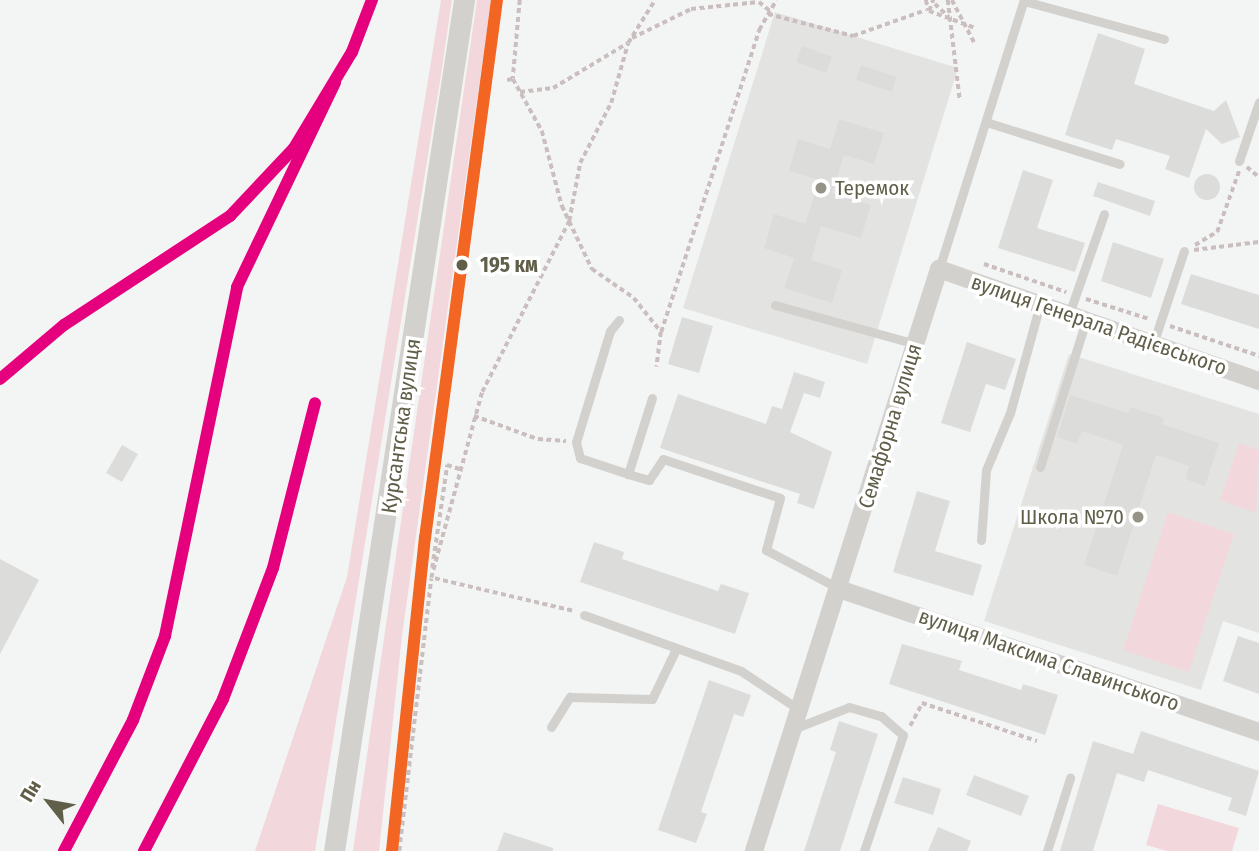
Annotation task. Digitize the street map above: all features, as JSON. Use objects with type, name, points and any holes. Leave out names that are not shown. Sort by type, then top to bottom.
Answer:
[{"type":"street","name":"Курсантська вулиця","points":[[334,851],[464,0]]},
{"type":"street","name":"вулиця Генерала Радієвського","points":[[939,269],[1259,381]]},
{"type":"street","name":"Семафорна вулиця","points":[[754,851],[939,269]]},
{"type":"street","name":"вулиця Максима Славинського","points":[[839,589],[1259,732]]},
{"type":"lane","points":[[1024,0],[1164,39]]},
{"type":"lane","name":"Семафорна вулиця","points":[[939,269],[1024,0]]},
{"type":"lane","points":[[1239,161],[1259,102]]},
{"type":"lane","points":[[986,122],[1120,164]]},
{"type":"lane","points":[[1040,467],[1078,317],[1076,295],[1104,214]]},
{"type":"lane","points":[[1153,344],[1184,251]]},
{"type":"lane","points":[[981,540],[986,470],[1010,413],[1040,304]]},
{"type":"lane","points":[[775,305],[916,344]]},
{"type":"lane","points":[[619,320],[610,331],[576,442],[580,458],[649,480],[663,459],[779,498],[766,550],[839,589]]},
{"type":"lane","points":[[628,474],[652,398]]},
{"type":"lane","points":[[584,615],[675,651],[741,671],[800,710]]},
{"type":"lane","points":[[551,727],[570,697],[652,699],[675,651]]},
{"type":"lane","points":[[793,729],[849,706],[881,716],[904,736],[864,851]]},
{"type":"lane","points":[[1046,851],[1070,778]]},
{"type":"path","points":[[520,0],[513,79],[542,131],[569,222],[592,269],[634,298],[662,332]]},
{"type":"path","points":[[431,578],[474,416],[569,222],[580,163],[611,103],[628,43],[655,0]]},
{"type":"path","points":[[657,367],[662,332],[769,12],[776,0]]},
{"type":"path","points":[[926,0],[928,10]]},
{"type":"path","points":[[950,0],[960,100]]},
{"type":"path","points":[[950,0],[975,44]]},
{"type":"path","points":[[631,38],[691,9],[760,1],[769,12],[853,36],[928,10],[934,1],[950,19]]},
{"type":"path","points":[[928,10],[975,28]]},
{"type":"path","points":[[520,92],[553,89],[628,43]]},
{"type":"path","points":[[507,80],[513,79]]},
{"type":"path","points":[[1184,251],[1217,232],[1239,161]]},
{"type":"path","points":[[1184,251],[1259,243]]},
{"type":"path","points":[[980,263],[1259,356]]},
{"type":"path","points":[[474,416],[538,439],[576,442]]},
{"type":"path","points":[[399,851],[447,465],[459,469]]},
{"type":"path","points":[[431,578],[584,615]]},
{"type":"path","points":[[904,736],[922,703],[1037,741]]},
{"type":"shaded area","points":[[441,0],[452,0],[315,851],[255,851],[347,577]]},
{"type":"shaded area","points":[[477,0],[491,0],[402,636],[379,851],[353,851]]},
{"type":"shaded area","name":"Теремок","points":[[775,12],[958,68],[867,364],[683,308]]},
{"type":"shaded area","name":"Школа №70","points":[[1069,354],[1259,414],[1259,633],[1223,621],[1201,690],[984,621]]},
{"type":"shaded area","points":[[1239,443],[1259,450],[1256,513],[1220,500]]},
{"type":"shaded area","points":[[1168,512],[1234,534],[1189,672],[1123,650]]},
{"type":"shaded area","points":[[1158,804],[1239,828],[1232,851],[1167,851],[1146,845]]},
{"type":"building","points":[[1098,33],[1145,49],[1134,84],[1214,111],[1226,100],[1240,137],[1222,144],[1206,129],[1189,178],[1165,169],[1170,156],[1116,139],[1112,150],[1065,135]]},
{"type":"building","points":[[802,46],[832,57],[826,73],[796,62]]},
{"type":"building","points":[[861,65],[896,77],[892,92],[856,80]]},
{"type":"building","points":[[839,119],[884,133],[874,164],[844,155],[832,193],[871,205],[861,238],[821,226],[811,260],[842,270],[832,303],[784,288],[794,258],[764,248],[774,214],[805,224],[819,180],[789,171],[798,139],[830,149]]},
{"type":"building","points":[[1023,170],[1053,180],[1037,228],[1085,243],[1075,272],[998,248]]},
{"type":"building","points":[[1207,174],[1216,178],[1220,187],[1216,196],[1207,200],[1198,196],[1194,187],[1198,178]]},
{"type":"building","points":[[1098,182],[1155,201],[1150,216],[1093,196]]},
{"type":"building","points":[[1113,242],[1164,259],[1151,298],[1101,281]]},
{"type":"building","points":[[1191,274],[1259,295],[1259,329],[1181,304]]},
{"type":"building","points":[[682,317],[713,326],[699,373],[668,364]]},
{"type":"building","points":[[967,342],[1016,359],[1005,390],[986,384],[970,432],[941,423]]},
{"type":"building","points":[[794,372],[825,382],[820,398],[804,393],[790,432],[832,452],[814,509],[797,503],[800,494],[660,448],[678,394],[766,424],[772,406],[782,409]]},
{"type":"building","points":[[1070,395],[1128,413],[1130,407],[1164,418],[1162,424],[1219,443],[1205,486],[1185,479],[1189,466],[1156,455],[1117,576],[1084,565],[1123,445],[1082,431],[1077,444],[1057,437]]},
{"type":"building","points":[[122,445],[138,454],[122,482],[106,473]]},
{"type":"building","points":[[917,491],[950,501],[935,551],[982,565],[973,596],[893,572]]},
{"type":"building","points":[[594,542],[624,552],[622,559],[718,591],[721,584],[749,593],[735,634],[580,582]]},
{"type":"building","points":[[0,559],[39,580],[0,654]]},
{"type":"building","points":[[1238,636],[1259,643],[1259,694],[1223,681]]},
{"type":"building","points":[[902,644],[962,661],[959,670],[1021,690],[1023,684],[1058,695],[1045,735],[889,684]]},
{"type":"building","points":[[709,680],[751,695],[743,717],[734,714],[701,812],[707,814],[696,843],[658,830]]},
{"type":"building","points":[[839,721],[878,734],[840,851],[804,851],[836,752],[830,750]]},
{"type":"building","points":[[1141,731],[1259,771],[1246,816],[1228,810],[1232,798],[1148,770],[1144,782],[1117,773],[1093,851],[1060,851],[1093,741],[1133,754]]},
{"type":"building","points":[[974,775],[1029,796],[1021,816],[966,795]]},
{"type":"building","points":[[903,777],[941,789],[933,815],[894,803]]},
{"type":"building","points":[[938,827],[971,841],[967,851],[928,851]]},
{"type":"building","points":[[504,832],[553,848],[553,851],[497,851]]},
{"type":"transit line","points":[[0,379],[64,325],[230,216],[294,148],[352,52],[372,0]]},
{"type":"transit line","points":[[392,851],[425,538],[497,0]]},
{"type":"transit line","points":[[64,851],[133,720],[165,636],[237,287],[335,82]]},
{"type":"transit line","points":[[144,851],[223,699],[273,568],[315,403]]},
{"type":"place","name":"Теремок","points":[[821,188]]},
{"type":"place","name":"195 км","points":[[462,265]]},
{"type":"place","name":"Школа №70","points":[[1138,517]]}]
